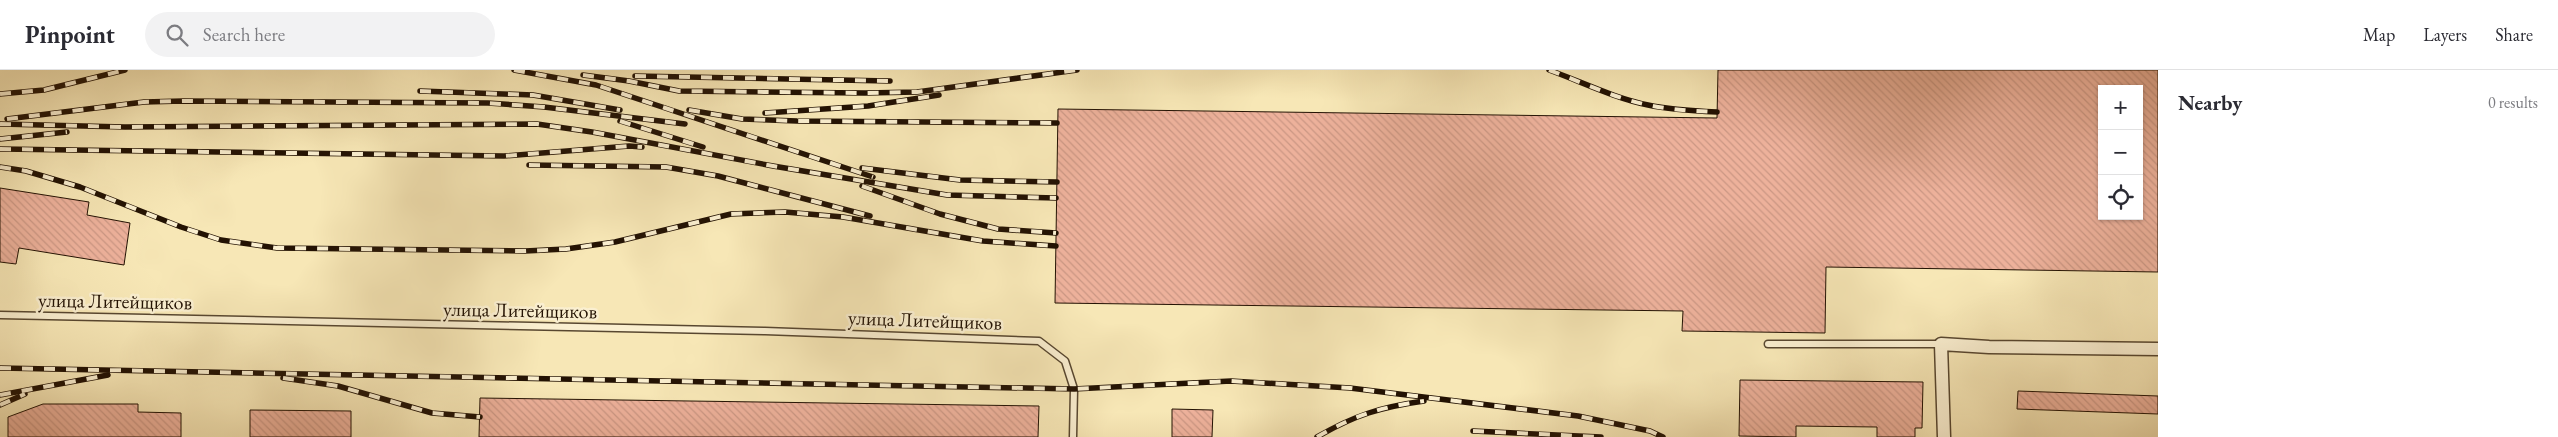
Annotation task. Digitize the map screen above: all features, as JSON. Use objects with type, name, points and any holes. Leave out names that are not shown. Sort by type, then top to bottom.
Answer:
[{"type":"street","points":[[1944,437],[1941,344],[1989,347],[2158,349]]},
{"type":"lane","name":"улица Литейщиков","points":[[0,315],[765,331],[1039,341],[1066,360],[1074,389],[1073,437]]},
{"type":"lane","points":[[1768,344],[1941,344]]},
{"type":"building","points":[[1718,70],[2158,70],[2158,272],[1826,267],[1825,333],[1682,331],[1683,311],[1055,303],[1058,109],[1717,118]]},
{"type":"building","points":[[0,188],[89,202],[87,215],[130,223],[124,265],[19,248],[16,264],[0,262]]},
{"type":"building","points":[[1740,380],[1923,382],[1922,428],[1915,428],[1915,437],[1877,437],[1877,427],[1796,426],[1796,437],[1739,436]]},
{"type":"building","points":[[2018,391],[2158,396],[2158,414],[2017,409]]},
{"type":"building","points":[[480,398],[1039,406],[1038,437],[479,437]]},
{"type":"building","points":[[43,404],[138,404],[138,412],[181,413],[181,437],[8,437],[8,417]]},
{"type":"building","points":[[1172,409],[1213,410],[1212,437],[1172,437]]},
{"type":"building","points":[[250,410],[351,411],[351,437],[250,437]]},
{"type":"railway","points":[[0,94],[44,90],[125,70]]},
{"type":"railway","points":[[514,70],[596,85],[873,177]]},
{"type":"railway","points":[[583,75],[629,81],[679,91],[865,93],[917,92],[1077,70]]},
{"type":"railway","points":[[1549,70],[1635,102],[1657,107],[1717,112]]},
{"type":"railway","points":[[635,76],[890,81]]},
{"type":"railway","points":[[420,91],[533,95],[620,110]]},
{"type":"railway","points":[[765,113],[868,106],[939,95]]},
{"type":"railway","points":[[7,119],[144,102],[488,103],[544,107],[685,124]]},
{"type":"railway","points":[[689,110],[742,119],[797,121],[1057,123]]},
{"type":"railway","points":[[620,121],[703,147]]},
{"type":"railway","points":[[0,124],[125,127],[537,124],[592,132],[773,166],[947,195],[1056,198]]},
{"type":"railway","points":[[0,139],[67,132]]},
{"type":"railway","points":[[0,149],[504,156],[629,146],[642,147]]},
{"type":"railway","points":[[529,165],[666,167],[718,176],[870,216]]},
{"type":"railway","points":[[0,167],[26,171],[80,187],[181,227],[221,240],[277,248],[525,251],[566,249],[615,242],[731,214],[785,212],[843,217],[983,241],[1056,246]]},
{"type":"railway","points":[[862,168],[960,180],[1057,182]]},
{"type":"railway","points":[[862,186],[940,214],[998,229],[1056,233]]},
{"type":"railway","points":[[0,368],[1074,389],[1231,381],[1350,388],[1578,416],[1650,431],[1663,437]]},
{"type":"railway","points":[[0,395],[108,375]]},
{"type":"railway","points":[[283,378],[338,386],[432,413],[480,417]]},
{"type":"railway","points":[[0,405],[25,394]]},
{"type":"railway","points":[[1317,437],[1369,413],[1394,406],[1424,401]]},
{"type":"railway","points":[[1473,431],[1601,437]]}]
